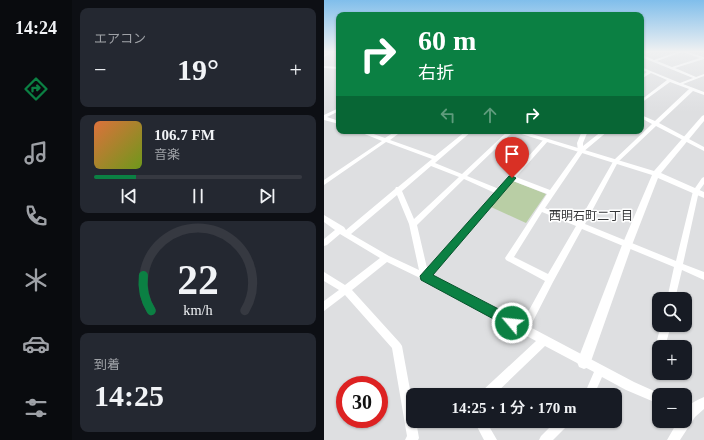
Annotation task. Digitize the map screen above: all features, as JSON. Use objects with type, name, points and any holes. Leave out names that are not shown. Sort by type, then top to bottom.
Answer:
[{"type":"street","points":[[644,76],[650,72],[704,94]]},
{"type":"street","points":[[681,72],[696,78]]},
{"type":"street","points":[[680,84],[704,75]]},
{"type":"street","points":[[644,100],[670,80]]},
{"type":"street","points":[[644,134],[692,89]]},
{"type":"street","points":[[324,117],[336,111]]},
{"type":"street","points":[[324,117],[336,122]]},
{"type":"street","points":[[584,362],[627,245],[656,174],[704,117]]},
{"type":"street","points":[[644,118],[704,149]]},
{"type":"street","points":[[369,134],[433,160],[464,177],[500,192]]},
{"type":"street","points":[[324,183],[395,134]]},
{"type":"street","points":[[324,243],[344,232],[464,134]]},
{"type":"street","points":[[413,224],[508,134]]},
{"type":"street","points":[[525,134],[656,174],[700,193]]},
{"type":"street","points":[[581,151],[580,143],[584,134]]},
{"type":"street","points":[[550,279],[510,258],[551,193],[581,151],[601,134]]},
{"type":"street","points":[[524,329],[579,225],[616,161],[644,134]]},
{"type":"street","points":[[425,276],[546,140]]},
{"type":"street","points":[[512,178],[551,193]]},
{"type":"street","points":[[673,292],[679,266],[704,179]]},
{"type":"street","points":[[398,189],[413,224],[425,276]]},
{"type":"street","points":[[542,209],[704,276]]},
{"type":"street","points":[[324,218],[386,258],[425,276],[584,362],[652,396]]},
{"type":"street","points":[[324,307],[386,258]]},
{"type":"street","points":[[324,276],[346,290],[397,346],[413,438],[411,440]]},
{"type":"street","points":[[493,388],[544,340]]},
{"type":"street","points":[[592,388],[600,370]]},
{"type":"street","points":[[692,412],[703,405]]},
{"type":"street","points":[[484,428],[491,440]]},
{"type":"street","points":[[545,440],[557,428]]},
{"type":"street","points":[[673,440],[680,428]]},
{"type":"green space","points":[[513,181],[546,194],[526,223],[491,207]]},
{"type":"district","name":"西明石町二丁目","points":[[591,216]]},
{"type":"route","points":[[512,178],[425,276],[512,323]]}]
